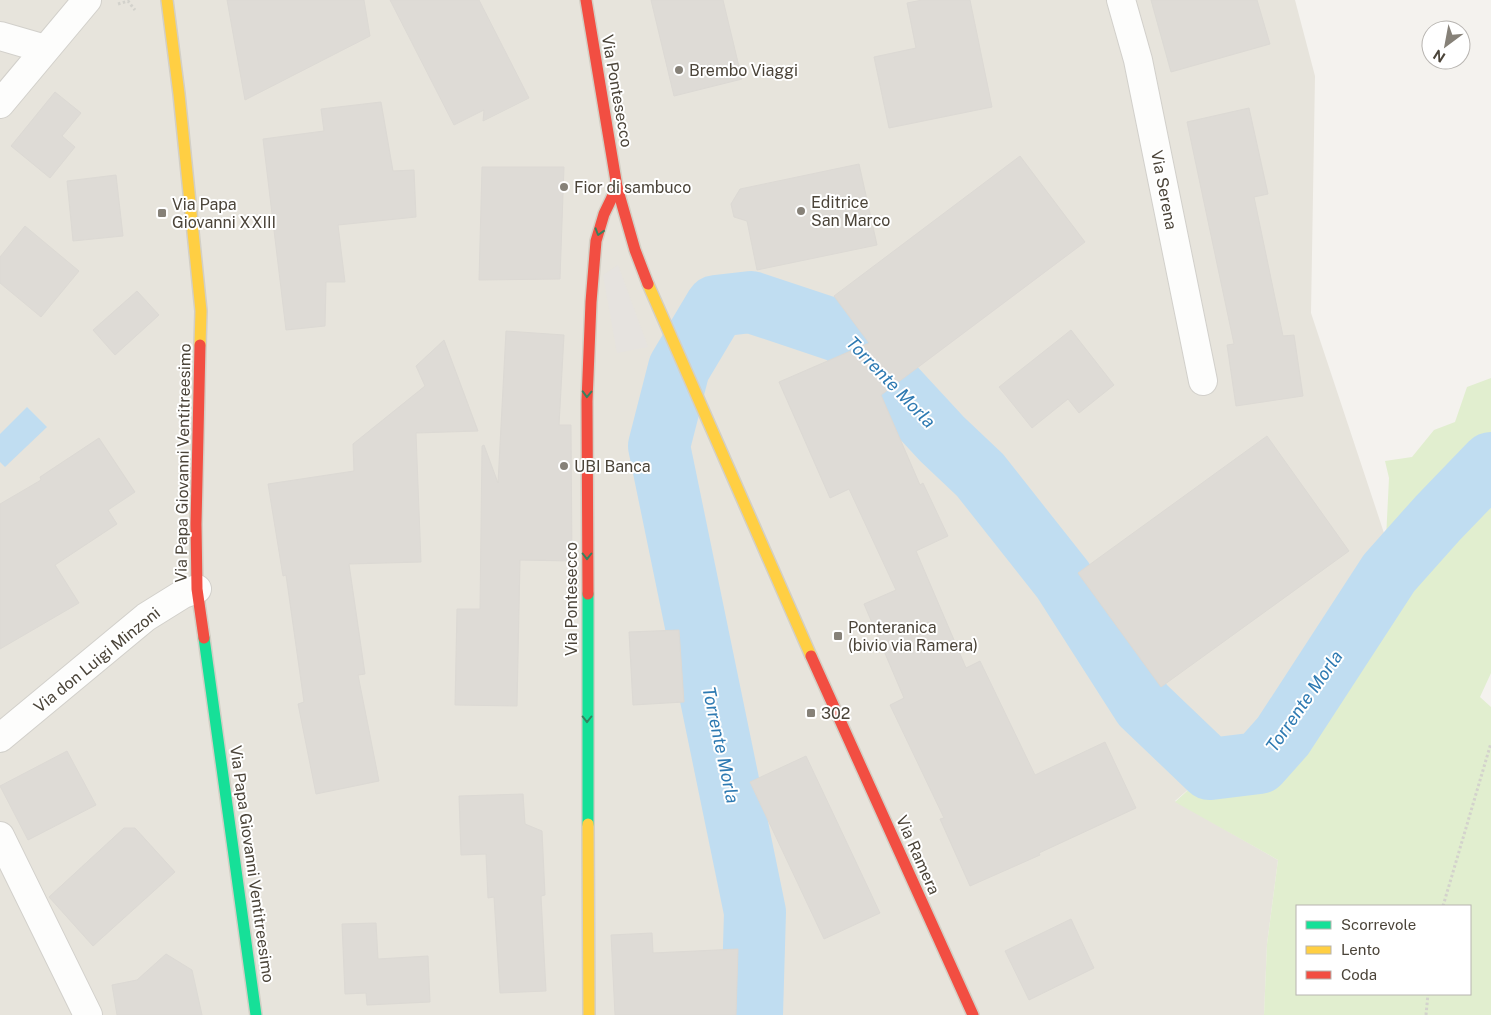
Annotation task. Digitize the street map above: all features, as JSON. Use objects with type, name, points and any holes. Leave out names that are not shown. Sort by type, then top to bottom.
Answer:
[{"type":"street","points":[[0,104],[87,0]]},
{"type":"street","name":"Via Papa Giovanni Ventitreesimo","points":[[167,0],[179,94],[201,311],[196,524],[197,589],[256,1015]]},
{"type":"street","name":"Via Pontesecco","points":[[586,0],[617,187],[635,250],[658,307],[834,708]]},
{"type":"street","name":"Via Serena","points":[[1121,0],[1138,60],[1203,381]]},
{"type":"street","points":[[0,36],[45,49]]},
{"type":"street","points":[[0,46],[18,82]]},
{"type":"street","name":"Via Pontesecco","points":[[589,1015],[587,401],[591,302],[596,241],[604,214],[617,187]]},
{"type":"street","name":"Via don Luigi Minzoni","points":[[0,738],[146,617],[183,594],[197,589]]},
{"type":"street","name":"Via Ramera","points":[[834,708],[973,1015]]},
{"type":"street","points":[[0,836],[88,1015]]},
{"type":"path","points":[[1443,905],[1491,743]]},
{"type":"path","points":[[1426,1015],[1428,995]]},
{"type":"shaded area","points":[[0,0],[1295,0],[1315,76],[1311,313],[1386,539],[1269,787],[1199,780],[1175,801],[1278,860],[1267,944],[1264,1015],[0,1015]]},
{"type":"shaded area","points":[[618,265],[648,347],[617,353],[603,275]]},
{"type":"green space","points":[[1491,378],[1491,673],[1480,697],[1491,707],[1491,1015],[1264,1015],[1267,944],[1278,860],[1175,802],[1199,780],[1269,786],[1386,539],[1389,478],[1385,461],[1412,457],[1434,430],[1455,422],[1467,387]]},
{"type":"water","points":[[27,407],[47,427],[5,467],[0,462],[0,434]]},
{"type":"building","points":[[227,0],[364,0],[370,36],[245,100]]},
{"type":"building","points":[[390,0],[479,0],[529,98],[483,121],[484,110],[454,125]]},
{"type":"building","points":[[651,0],[723,0],[742,79],[674,96]]},
{"type":"building","points":[[922,0],[970,0],[992,107],[889,128],[874,57],[916,48],[907,3]]},
{"type":"building","points":[[1151,0],[1257,0],[1270,44],[1171,72]]},
{"type":"building","points":[[55,92],[81,113],[62,136],[75,147],[50,178],[11,146]]},
{"type":"building","points":[[381,102],[393,171],[414,170],[416,217],[338,225],[345,282],[326,282],[325,326],[286,330],[263,139],[324,131],[321,109]]},
{"type":"building","points":[[1249,108],[1268,194],[1254,197],[1283,336],[1294,335],[1303,396],[1236,406],[1227,345],[1234,344],[1187,122]]},
{"type":"building","points":[[1020,156],[1085,242],[881,395],[920,485],[923,483],[948,536],[916,551],[966,668],[980,661],[1035,775],[1105,742],[1136,808],[1039,853],[1040,855],[970,886],[940,819],[944,818],[890,705],[904,698],[864,604],[896,590],[849,489],[830,498],[779,382],[869,343],[834,296]]},
{"type":"building","name":"Editrice San Marco","points":[[859,164],[877,245],[757,270],[747,221],[734,217],[731,204],[740,189]]},
{"type":"building","points":[[482,167],[564,167],[560,279],[479,280]]},
{"type":"building","points":[[116,175],[123,236],[73,241],[67,181]]},
{"type":"building","points":[[25,226],[79,271],[41,317],[0,283],[0,257]]},
{"type":"building","points":[[137,291],[159,315],[115,355],[93,330]]},
{"type":"building","points":[[1071,330],[1114,385],[1079,413],[1068,399],[1032,428],[999,387]]},
{"type":"building","points":[[506,331],[564,335],[559,425],[571,425],[572,561],[520,560],[517,706],[455,705],[457,609],[480,609],[482,446],[484,445],[498,483]]},
{"type":"building","points":[[444,340],[478,431],[416,433],[421,562],[349,564],[365,674],[358,675],[379,781],[316,794],[298,704],[304,702],[286,575],[283,576],[268,484],[354,471],[353,444],[425,386],[416,366]]},
{"type":"building","points":[[1267,436],[1349,551],[1161,687],[1078,573]]},
{"type":"building","points":[[99,438],[135,492],[108,510],[117,524],[55,565],[79,603],[0,649],[0,504],[41,480],[40,477]]},
{"type":"building","points":[[679,630],[684,702],[633,705],[629,632]]},
{"type":"building","points":[[67,751],[96,805],[28,840],[0,786]]},
{"type":"building","points":[[806,756],[880,913],[824,939],[750,782]]},
{"type":"building","points":[[523,794],[525,824],[542,831],[545,895],[541,896],[546,991],[500,993],[494,897],[488,898],[486,854],[461,855],[459,796]]},
{"type":"building","points":[[124,828],[135,828],[175,872],[93,946],[49,897]]},
{"type":"building","points":[[1071,919],[1094,968],[1029,1000],[1005,951]]},
{"type":"building","points":[[376,923],[378,959],[428,956],[430,1002],[367,1005],[366,993],[345,994],[342,924]]},
{"type":"building","points":[[652,933],[653,953],[738,949],[736,1015],[615,1015],[611,935]]},
{"type":"building","points":[[166,954],[192,970],[202,1015],[117,1015],[112,985],[137,980]]},
{"type":"waterway","name":"Torrente Morla","points":[[752,1015],[755,912],[659,446],[679,368],[716,306],[751,302],[844,333],[942,439],[980,475],[1063,580],[1143,705],[1210,769],[1259,763],[1283,736],[1389,573],[1491,463]]},
{"type":"traffic: fast","points":[[588,594],[588,824]]},
{"type":"traffic: fast","points":[[204,638],[256,1015]]},
{"type":"traffic: slow","points":[[167,0],[179,94],[201,311],[200,345]]},
{"type":"traffic: slow","points":[[648,284],[811,656]]},
{"type":"traffic: slow","points":[[588,824],[589,1015]]},
{"type":"traffic: jam","points":[[586,0],[617,187],[635,250],[648,284]]},
{"type":"traffic: jam","points":[[588,594],[587,401],[591,302],[596,241],[604,214],[617,187]]},
{"type":"traffic: jam","points":[[200,345],[196,524],[197,589],[204,638]]},
{"type":"traffic: jam","points":[[811,656],[973,1015]]},
{"type":"place","name":"Brembo Viaggi","points":[[679,70]]},
{"type":"place","name":"Fior di sambuco","points":[[564,187]]},
{"type":"place","name":"Editrice San Marco","points":[[801,211]]},
{"type":"place","name":"Via Papa Giovanni XXIII","points":[[162,213]]},
{"type":"place","name":"UBI Banca","points":[[564,466]]},
{"type":"place","name":"Ponteranica (bivio via Ramera)","points":[[838,636]]},
{"type":"place","name":"302","points":[[811,713]]}]
